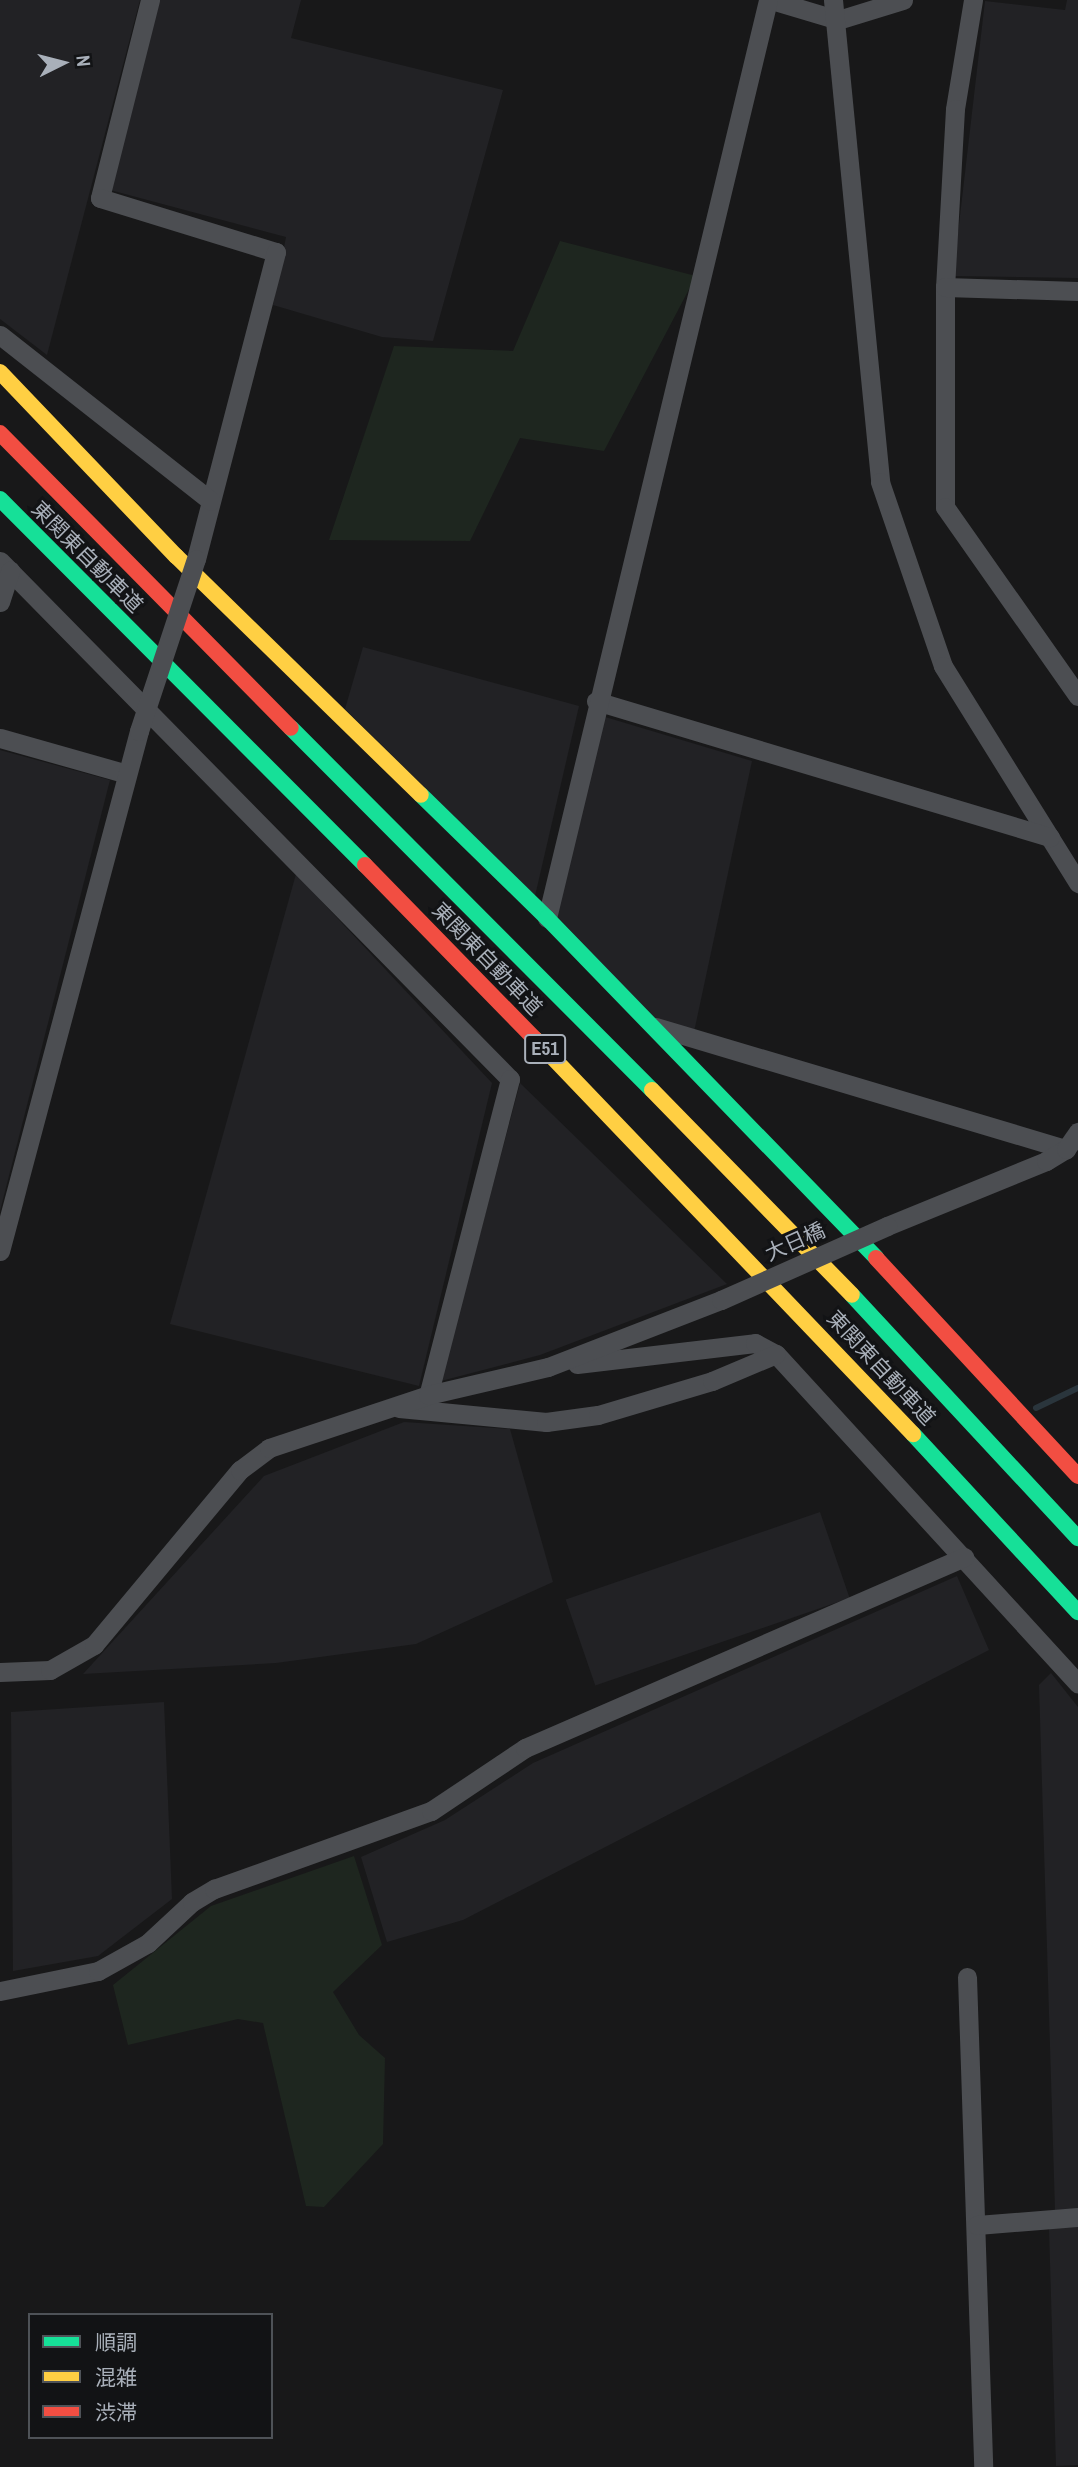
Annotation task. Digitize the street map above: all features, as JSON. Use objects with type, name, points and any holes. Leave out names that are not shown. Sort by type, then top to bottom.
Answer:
[{"type":"main road","points":[[0,372],[176,556],[547,918],[898,1281],[1078,1476]]},
{"type":"main road","name":"東関東自動車道","points":[[0,433],[141,580],[467,901],[792,1233],[1078,1538]]},
{"type":"main road","name":"東関東自動車道","points":[[0,499],[813,1325],[1078,1612]]},
{"type":"street","points":[[0,1251],[81,955],[124,773],[196,559],[275,252],[100,198],[150,0]]},
{"type":"street","points":[[547,918],[596,701],[770,0],[838,19],[903,0]]},
{"type":"street","points":[[833,0],[838,19],[880,482],[943,666],[1078,883]]},
{"type":"street","points":[[973,0],[955,109],[945,287],[945,507],[1078,696]]},
{"type":"street","points":[[945,287],[1078,291]]},
{"type":"street","points":[[0,335],[211,501]]},
{"type":"street","points":[[0,602],[5,566]]},
{"type":"street","points":[[5,566],[510,1079],[428,1395]]},
{"type":"street","points":[[596,701],[1050,837]]},
{"type":"street","points":[[0,738],[124,773]]},
{"type":"street","points":[[652,1026],[1066,1149],[1078,1132]]},
{"type":"street","name":"大日橋","points":[[548,1367],[721,1300],[887,1226],[1046,1161],[1066,1149]]},
{"type":"street","points":[[0,1672],[50,1670],[94,1645],[240,1470],[269,1448],[398,1408],[428,1395],[548,1367],[755,1343],[776,1354],[1078,1684]]},
{"type":"street","points":[[398,1408],[546,1422],[585,1417],[712,1381],[776,1354]]},
{"type":"street","points":[[0,1991],[98,1971],[148,1943],[192,1902],[214,1889],[431,1811],[525,1748],[964,1557]]},
{"type":"street","points":[[967,1977],[983,2467]]},
{"type":"street","points":[[977,2225],[1078,2217]]},
{"type":"shaded area","points":[[0,0],[140,0],[47,355],[0,319]]},
{"type":"shaded area","points":[[160,0],[301,0],[291,38],[503,90],[433,341],[382,337],[273,305],[286,237],[110,190]]},
{"type":"shaded area","points":[[1067,0],[1078,0],[1078,278],[953,276],[985,1],[1065,10]]},
{"type":"shaded area","points":[[560,241],[696,276],[604,451],[520,438],[470,541],[329,540],[394,346],[513,351]]},
{"type":"shaded area","points":[[363,647],[579,706],[535,896],[345,709]]},
{"type":"shaded area","points":[[602,716],[752,761],[694,1032],[655,1020],[554,913]]},
{"type":"shaded area","points":[[0,750],[110,780],[0,1211]]},
{"type":"shaded area","points":[[296,874],[492,1083],[419,1386],[170,1324]]},
{"type":"shaded area","points":[[520,1083],[727,1284],[540,1355],[441,1381]]},
{"type":"shaded area","points":[[404,1422],[510,1429],[553,1582],[416,1644],[276,1663],[83,1674],[264,1476]]},
{"type":"shaded area","points":[[820,1512],[850,1598],[595,1686],[566,1600]]},
{"type":"shaded area","points":[[957,1576],[989,1650],[463,1920],[387,1942],[361,1857],[445,1820],[533,1763]]},
{"type":"shaded area","points":[[1051,1673],[1078,1707],[1078,2209],[1055,2210],[1039,1685]]},
{"type":"shaded area","points":[[164,1702],[172,1899],[98,1956],[13,1971],[11,1712]]},
{"type":"shaded area","points":[[354,1856],[382,1945],[333,1992],[359,2035],[385,2058],[383,2144],[324,2207],[306,2206],[263,2023],[238,2019],[128,2045],[113,1985],[211,1906]]},
{"type":"shaded area","points":[[1078,2227],[1078,2465],[1056,2466],[1049,2228]]},
{"type":"waterway","points":[[1036,1408],[1078,1388]]},
{"type":"traffic: fast","points":[[0,499],[365,865]]},
{"type":"traffic: fast","points":[[291,728],[652,1090]]},
{"type":"traffic: fast","points":[[421,795],[547,918],[876,1258]]},
{"type":"traffic: fast","points":[[852,1295],[1078,1538]]},
{"type":"traffic: fast","points":[[913,1434],[1078,1612]]},
{"type":"traffic: slow","points":[[0,372],[176,556],[421,795]]},
{"type":"traffic: slow","points":[[535,1039],[913,1434]]},
{"type":"traffic: slow","points":[[652,1090],[852,1295]]},
{"type":"traffic: jam","points":[[0,433],[291,728]]},
{"type":"traffic: jam","points":[[365,865],[535,1039]]},
{"type":"traffic: jam","points":[[876,1258],[1078,1476]]}]
